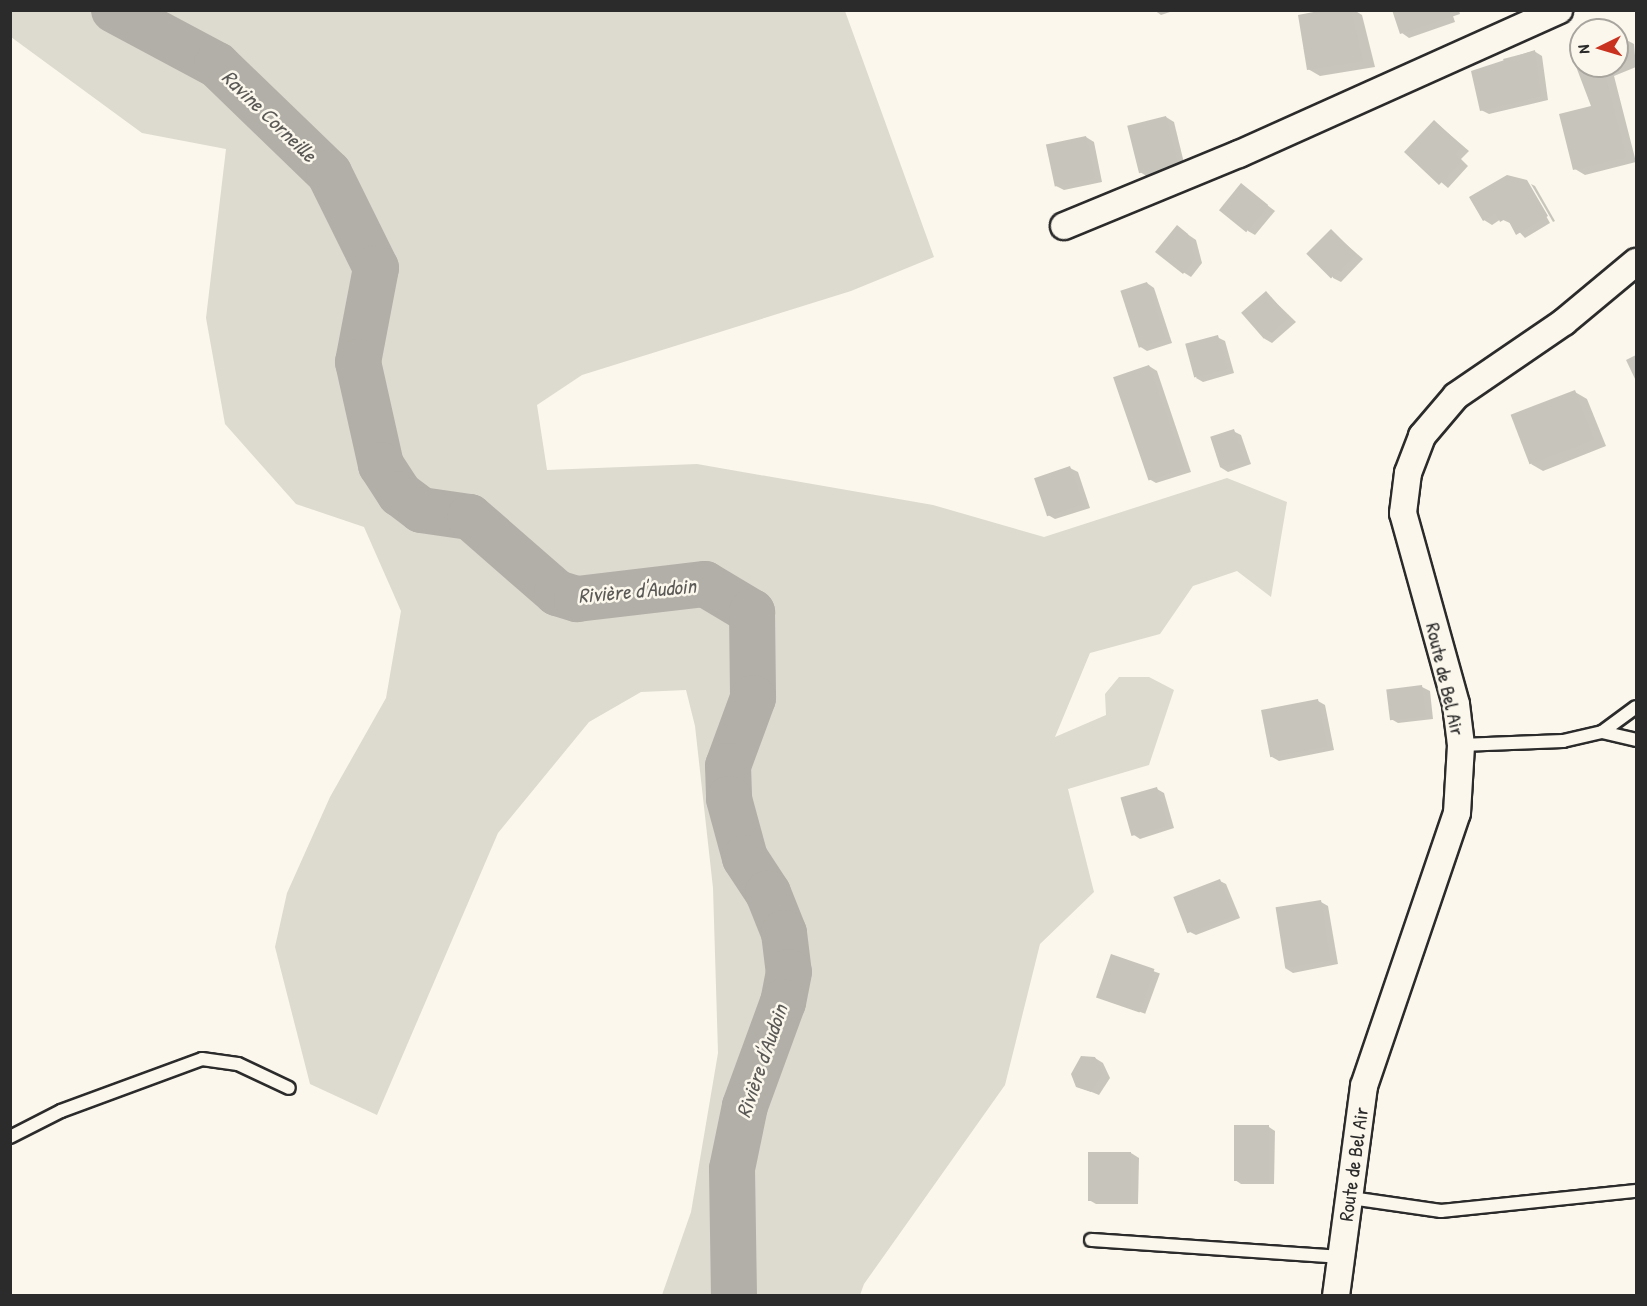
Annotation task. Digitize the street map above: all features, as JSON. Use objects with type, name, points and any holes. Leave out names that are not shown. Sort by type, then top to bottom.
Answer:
[{"type":"street","points":[[1064,226],[1239,154],[1559,10]]},
{"type":"street","name":"Route de Bel Air","points":[[1336,1296],[1339,1257],[1351,1198],[1364,1086],[1457,813],[1461,745],[1456,704],[1403,513],[1408,473],[1422,436],[1456,396],[1564,322],[1636,262]]},
{"type":"lane","points":[[1461,745],[1563,741],[1602,732],[1636,707]]},
{"type":"lane","points":[[1602,732],[1636,740]]},
{"type":"lane","points":[[10,1137],[61,1112],[202,1059],[238,1064],[289,1088]]},
{"type":"lane","points":[[1351,1198],[1441,1211],[1636,1191]]},
{"type":"lane","points":[[1090,1240],[1339,1257]]},
{"type":"shaded area","points":[[11,10],[845,11],[934,257],[851,291],[582,375],[537,405],[547,470],[697,464],[933,505],[1044,537],[1227,478],[1287,502],[1271,597],[1237,571],[1193,586],[1160,634],[1090,653],[1055,737],[1106,715],[1105,694],[1119,677],[1149,677],[1174,690],[1149,765],[1068,789],[1094,892],[1040,944],[1005,1085],[864,1284],[860,1295],[662,1295],[691,1212],[718,1053],[713,888],[695,726],[686,690],[641,692],[589,722],[498,833],[377,1115],[310,1084],[275,947],[287,893],[330,797],[386,698],[401,611],[364,527],[296,504],[225,424],[206,318],[226,149],[142,133],[11,37]]},
{"type":"building","points":[[1324,10],[1351,10],[1363,61],[1307,70],[1298,15]]},
{"type":"building","points":[[1392,10],[1459,10],[1460,14],[1400,34]]},
{"type":"building","points":[[1535,50],[1541,96],[1480,111],[1471,71]]},
{"type":"building","points":[[1580,78],[1606,78],[1626,157],[1573,170],[1559,114],[1591,106]]},
{"type":"building","points":[[1166,116],[1178,164],[1139,173],[1127,126]]},
{"type":"building","points":[[1434,120],[1462,146],[1455,154],[1461,161],[1439,185],[1404,152]]},
{"type":"building","points":[[1086,136],[1095,178],[1055,187],[1046,145]]},
{"type":"building","points":[[1507,175],[1527,180],[1548,216],[1516,235],[1507,218],[1500,222],[1496,213],[1483,221],[1469,197]]},
{"type":"building","points":[[1241,183],[1268,205],[1246,232],[1219,210]]},
{"type":"building","points":[[1177,225],[1188,234],[1195,258],[1183,274],[1155,252]]},
{"type":"building","points":[[1331,229],[1356,254],[1331,278],[1306,254]]},
{"type":"building","points":[[1147,282],[1166,339],[1139,348],[1120,291]]},
{"type":"building","points":[[1266,291],[1289,317],[1264,339],[1241,313]]},
{"type":"building","points":[[1218,335],[1227,369],[1194,378],[1185,344]]},
{"type":"building","points":[[1149,365],[1184,468],[1149,480],[1113,377]]},
{"type":"building","points":[[1575,390],[1594,439],[1530,464],[1511,415]]},
{"type":"building","points":[[1234,429],[1244,459],[1220,467],[1210,437]]},
{"type":"building","points":[[1070,466],[1083,504],[1047,516],[1034,478]]},
{"type":"building","points":[[1422,685],[1426,716],[1390,720],[1386,689]]},
{"type":"building","points":[[1318,699],[1327,746],[1270,757],[1261,710]]},
{"type":"building","points":[[1157,787],[1168,825],[1131,836],[1120,797]]},
{"type":"building","points":[[1220,879],[1234,915],[1187,933],[1173,897]]},
{"type":"building","points":[[1321,900],[1331,960],[1285,967],[1276,907]]},
{"type":"building","points":[[1111,954],[1154,969],[1140,1012],[1096,997]]},
{"type":"building","points":[[1081,1056],[1095,1057],[1103,1073],[1091,1092],[1076,1087],[1071,1074]]},
{"type":"building","points":[[1234,1125],[1269,1125],[1269,1181],[1234,1181]]},
{"type":"building","points":[[1088,1152],[1131,1152],[1131,1201],[1088,1201]]},
{"type":"waterway","name":"Rivière d'Audoin","points":[[114,10],[217,65],[329,173],[376,268],[358,362],[381,465],[400,494],[421,510],[470,517],[557,593],[577,599],[705,584],[752,612],[753,698],[728,766],[729,799],[745,858],[768,893],[784,933],[789,972],[783,1002],[745,1106],[732,1169],[734,1296]]},
{"type":"water label","name":"Ravine Corneille","points":[[269,116]]}]
